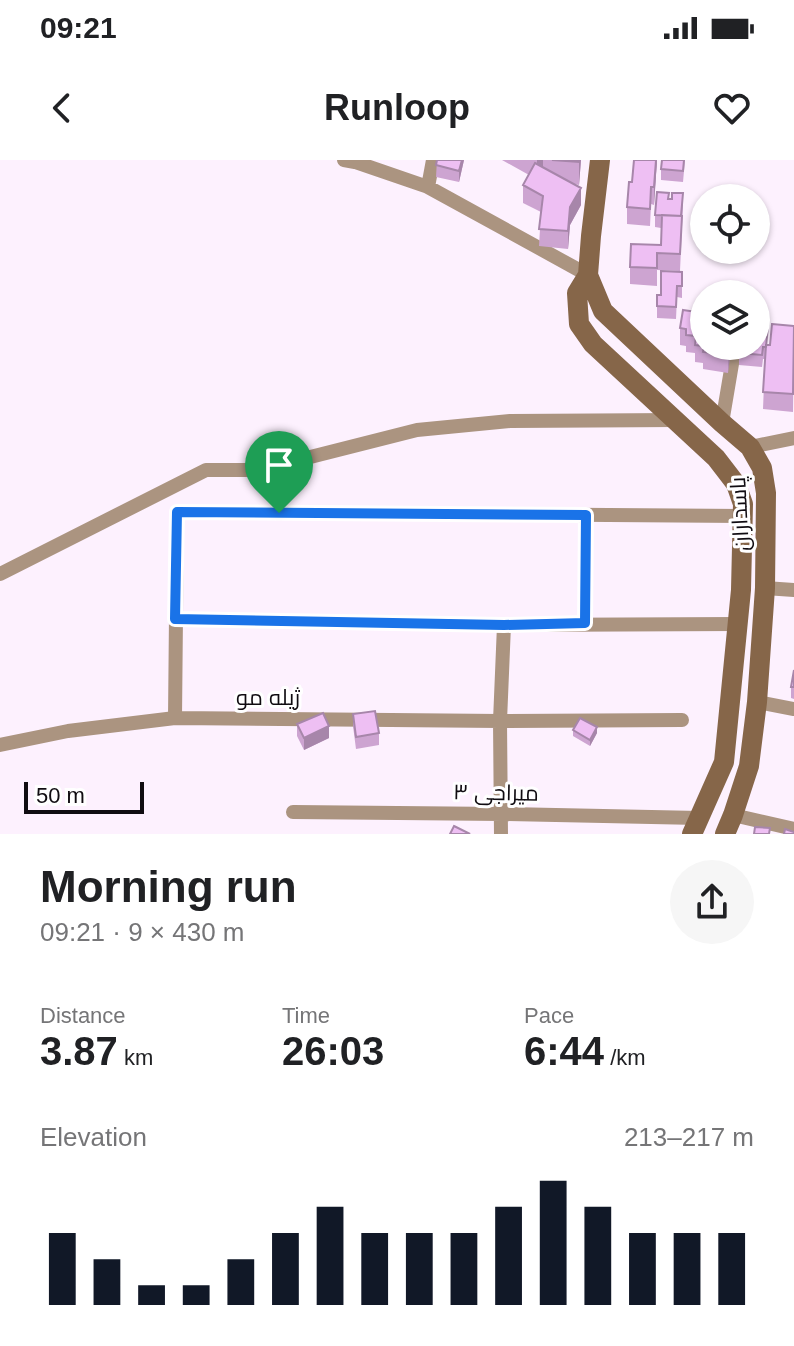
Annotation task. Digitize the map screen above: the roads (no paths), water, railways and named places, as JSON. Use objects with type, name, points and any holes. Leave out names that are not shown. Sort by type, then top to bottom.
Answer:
[{"type":"main road","name":"پاسداران","points":[[600,160],[588,275],[603,311],[750,447],[762,468],[766,493],[765,588],[757,702],[749,766],[725,834]]},
{"type":"main road","points":[[588,275],[577,293],[579,324],[593,344],[716,458],[736,484],[743,504],[741,590],[724,762],[696,826]]},
{"type":"street","points":[[344,160],[428,187],[588,275]]},
{"type":"street","points":[[428,187],[433,160]]},
{"type":"street","points":[[722,423],[733,360]]},
{"type":"street","points":[[0,574],[206,470],[259,470],[417,430],[510,421],[676,420]]},
{"type":"street","points":[[750,447],[794,438]]},
{"type":"street","points":[[175,718],[177,512],[743,516]]},
{"type":"street","points":[[585,623],[586,515]]},
{"type":"street","points":[[765,588],[794,590]]},
{"type":"street","points":[[175,619],[504,625],[738,624]]},
{"type":"street","points":[[501,834],[500,721],[504,625]]},
{"type":"street","points":[[757,702],[794,709]]},
{"type":"street","name":"ژیله مو","points":[[0,745],[68,731],[175,718],[682,720]]},
{"type":"street","name":"میراجی ۳","points":[[293,812],[502,814],[696,826]]},
{"type":"street","points":[[733,815],[774,829],[794,829]]}]
